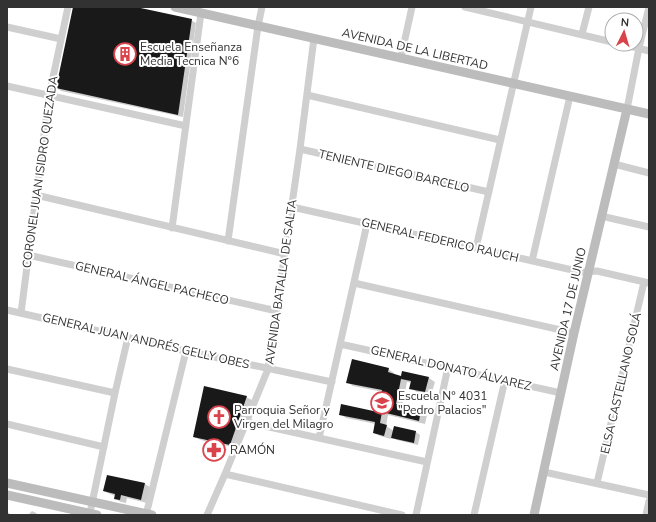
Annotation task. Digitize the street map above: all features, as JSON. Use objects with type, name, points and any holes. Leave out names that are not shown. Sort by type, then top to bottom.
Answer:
[{"type":"main road","name":"AVENIDA DE LA LIBERTAD","points":[[175,7],[649,114]]},
{"type":"main road","name":"AVENIDA 17 DE JUNIO","points":[[534,515],[574,333],[626,109]]},
{"type":"main road","points":[[7,483],[148,515]]},
{"type":"main road","points":[[7,495],[94,514]]},
{"type":"street","name":"CORONEL JUAN ISIDRO QUEZADA","points":[[21,313],[49,96],[68,7]]},
{"type":"street","points":[[228,241],[258,26],[262,7]]},
{"type":"street","points":[[401,58],[412,7]]},
{"type":"street","points":[[468,7],[604,40]]},
{"type":"street","points":[[476,248],[531,7]]},
{"type":"street","points":[[582,34],[589,7]]},
{"type":"street","points":[[644,28],[649,7]]},
{"type":"street","points":[[172,228],[201,13]]},
{"type":"street","points":[[7,27],[61,39]]},
{"type":"street","name":"AVENIDA BATALLA DE SALTA","points":[[208,515],[268,369],[292,207],[314,38]]},
{"type":"street","points":[[626,109],[638,52]]},
{"type":"street","points":[[7,86],[186,126]]},
{"type":"street","points":[[307,95],[500,140]]},
{"type":"street","points":[[532,261],[570,96]]},
{"type":"street","name":"TENIENTE DIEGO BARCELO","points":[[300,149],[488,192]]},
{"type":"street","points":[[614,164],[649,173]]},
{"type":"street","points":[[36,195],[285,254]]},
{"type":"street","name":"GENERAL FEDERICO RAUCH","points":[[292,207],[581,272],[597,271],[646,282]]},
{"type":"street","points":[[601,216],[649,227]]},
{"type":"street","points":[[319,438],[367,224]]},
{"type":"street","name":"GENERAL ÁNGEL PACHECO","points":[[28,255],[277,311]]},
{"type":"street","name":"ELSA CASTELLANO SOLÁ","points":[[597,484],[646,282]]},
{"type":"street","points":[[354,283],[574,333]]},
{"type":"street","name":"GENERAL JUAN ANDRÉS GELLY OBES","points":[[7,310],[332,382]]},
{"type":"street","points":[[94,514],[92,502],[128,338]]},
{"type":"street","name":"GENERAL DONATO ÁLVAREZ","points":[[340,344],[561,393]]},
{"type":"street","points":[[148,515],[186,350]]},
{"type":"street","points":[[416,515],[448,367]]},
{"type":"street","points":[[7,369],[115,393]]},
{"type":"street","points":[[474,515],[505,380]]},
{"type":"street","points":[[247,422],[427,462]]},
{"type":"street","points":[[7,424],[104,447]]},
{"type":"street","points":[[544,472],[649,495]]},
{"type":"street","points":[[225,474],[402,515]]},
{"type":"street","points":[[646,515],[649,501]]},
{"type":"building","name":"Escuela Enseñanza Media Tecnica N°6","points":[[73,7],[136,7],[192,19],[178,115],[56,88]]},
{"type":"building","points":[[352,359],[389,368],[388,372],[401,376],[402,371],[429,377],[425,392],[409,389],[411,381],[401,379],[396,404],[421,410],[419,421],[382,412],[380,423],[387,425],[384,436],[373,433],[375,422],[339,415],[341,404],[378,412],[382,390],[346,383]]},
{"type":"building","name":"Parroquia Señor y Virgen del Milagro","points":[[204,386],[247,396],[230,445],[193,437]]},
{"type":"building","points":[[394,426],[416,431],[414,443],[391,438]]},
{"type":"building","name":"RAMÓN","points":[[207,442],[224,447],[221,458],[204,453]]},
{"type":"building","points":[[107,475],[145,483],[141,500],[121,495],[120,500],[114,499],[115,494],[103,491]]},
{"type":"place","name":"Escuela Enseñanza Media Tecnica N°6","points":[[125,54]]},
{"type":"place","name":"Escuela N° 4031 \"Pedro Palacios\"","points":[[382,403]]},
{"type":"place","name":"Parroquia Señor y Virgen del Milagro","points":[[219,417]]},
{"type":"place","name":"RAMÓN","points":[[214,450]]}]
